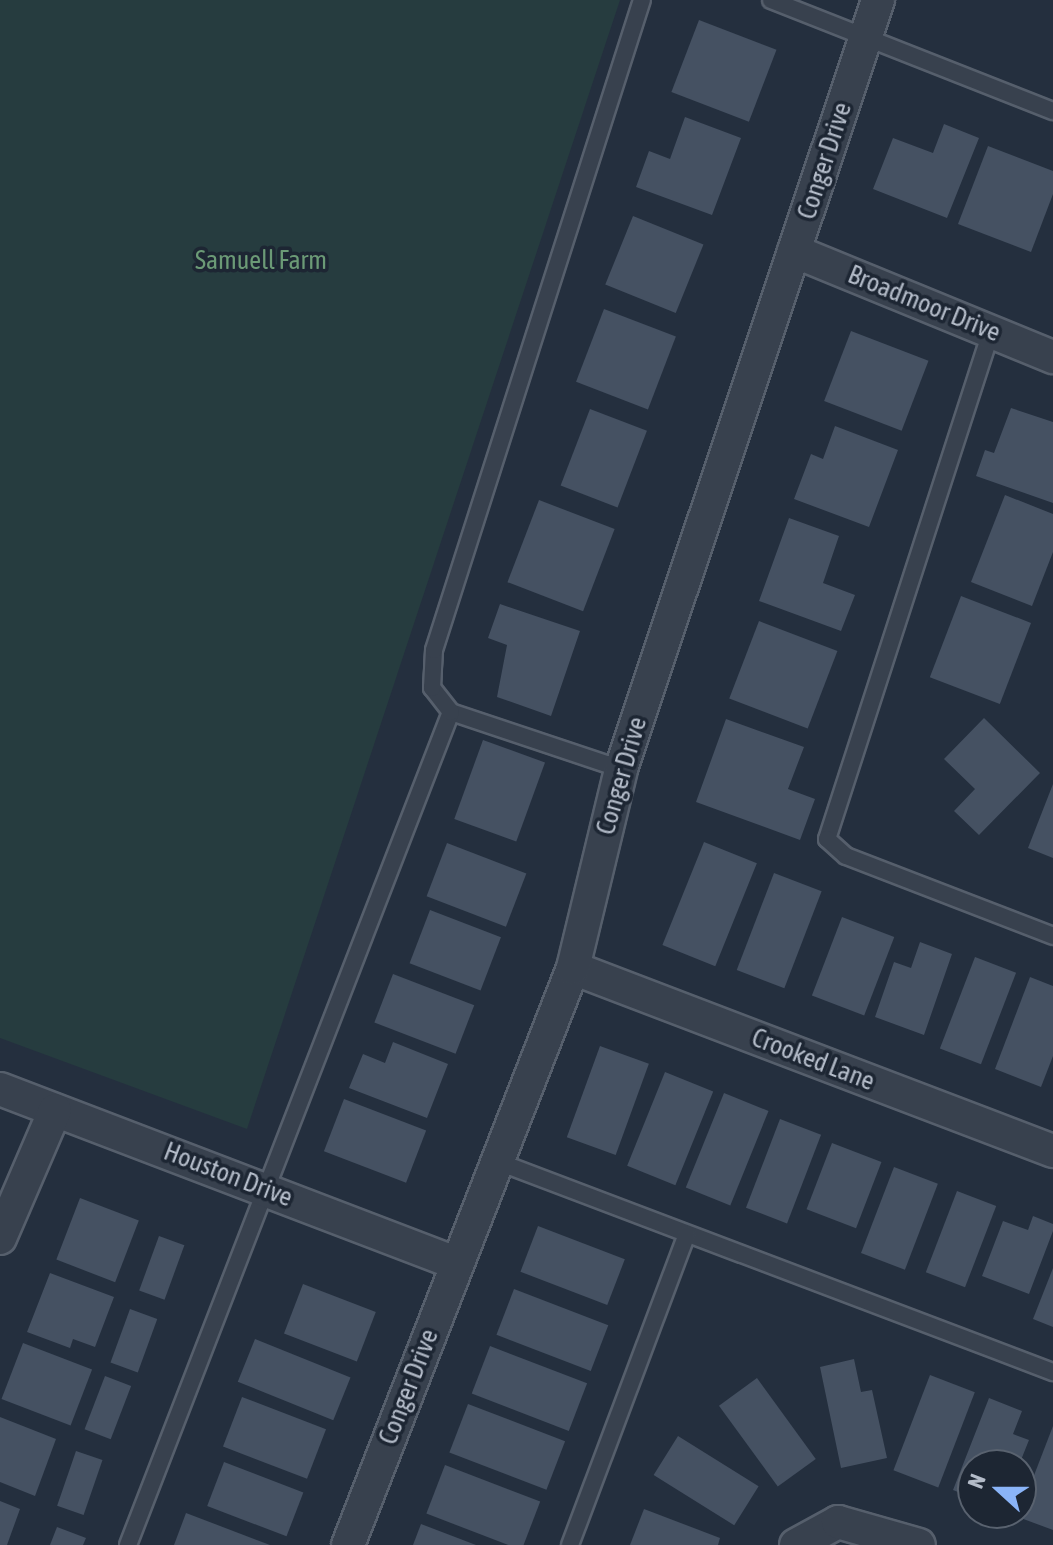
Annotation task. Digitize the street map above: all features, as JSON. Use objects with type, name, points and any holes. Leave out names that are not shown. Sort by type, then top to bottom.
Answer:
[{"type":"street","name":"Conger Drive","points":[[348,1545],[573,968],[621,769],[878,0]]},
{"type":"street","name":"Broadmoor Drive","points":[[794,251],[1053,357]]},
{"type":"street","name":"Crooked Lane","points":[[573,968],[1053,1151]]},
{"type":"street","name":"Houston Drive","points":[[0,1089],[456,1263]]},
{"type":"street","points":[[0,1238],[55,1110]]},
{"type":"street","points":[[796,1545],[838,1522],[919,1545]]},
{"type":"lane","points":[[621,769],[451,712],[432,688],[434,650],[642,0]]},
{"type":"lane","points":[[771,0],[1053,111]]},
{"type":"lane","points":[[991,332],[827,839],[846,856],[1053,936]]},
{"type":"lane","points":[[128,1545],[451,712]]},
{"type":"lane","points":[[496,1161],[1053,1372]]},
{"type":"lane","points":[[570,1545],[687,1234]]},
{"type":"green space","name":"Samuell Farm","points":[[0,0],[620,0],[247,1129],[0,1038]]},
{"type":"building","points":[[699,20],[776,50],[749,122],[671,92]]},
{"type":"building","points":[[685,117],[741,138],[712,215],[636,187],[649,151],[670,159]]},
{"type":"building","points":[[944,124],[979,138],[947,218],[873,189],[893,138],[933,153]]},
{"type":"building","points":[[988,146],[1053,171],[1053,194],[1031,252],[958,224]]},
{"type":"building","points":[[633,216],[703,244],[676,313],[605,285]]},
{"type":"building","points":[[604,309],[676,337],[648,409],[576,382]]},
{"type":"building","points":[[851,331],[928,361],[902,431],[824,401]]},
{"type":"building","points":[[1011,408],[1053,422],[1053,503],[976,476],[985,450],[994,453]]},
{"type":"building","points":[[590,409],[647,431],[618,507],[561,486]]},
{"type":"building","points":[[835,426],[898,450],[869,527],[794,499],[811,454],[823,459]]},
{"type":"building","points":[[1005,495],[1053,514],[1053,552],[1032,606],[971,582]]},
{"type":"building","points":[[539,500],[615,529],[583,611],[507,582]]},
{"type":"building","points":[[789,518],[839,536],[823,583],[855,595],[841,631],[759,601]]},
{"type":"building","points":[[961,596],[1031,623],[1000,704],[930,677]]},
{"type":"building","points":[[500,604],[580,631],[551,716],[497,697],[507,645],[488,638]]},
{"type":"building","points":[[759,621],[837,651],[808,729],[729,698]]},
{"type":"building","points":[[984,718],[1040,773],[979,835],[954,811],[975,789],[944,759]]},
{"type":"building","points":[[726,719],[804,747],[788,789],[815,799],[800,840],[696,802]]},
{"type":"building","points":[[483,740],[545,763],[516,842],[454,819]]},
{"type":"building","points":[[1053,784],[1053,858],[1028,848]]},
{"type":"building","points":[[704,842],[757,863],[715,966],[662,945]]},
{"type":"building","points":[[447,843],[526,873],[506,927],[427,896]]},
{"type":"building","points":[[774,873],[822,891],[784,988],[737,970]]},
{"type":"building","points":[[430,910],[501,937],[481,990],[410,963]]},
{"type":"building","points":[[842,917],[894,937],[864,1015],[812,995]]},
{"type":"building","points":[[920,942],[952,954],[924,1035],[875,1017],[894,962],[911,968]]},
{"type":"building","points":[[975,957],[1016,973],[981,1064],[940,1048]]},
{"type":"building","points":[[393,974],[474,1005],[456,1054],[374,1023]]},
{"type":"building","points":[[1030,977],[1053,986],[1053,1056],[1041,1087],[995,1069]]},
{"type":"building","points":[[393,1042],[448,1064],[427,1118],[349,1088],[363,1054],[385,1063]]},
{"type":"building","points":[[600,1046],[649,1064],[616,1155],[567,1137]]},
{"type":"building","points":[[665,1072],[713,1091],[675,1185],[627,1166]]},
{"type":"building","points":[[724,1093],[769,1111],[730,1206],[686,1188]]},
{"type":"building","points":[[344,1099],[426,1131],[406,1183],[324,1151]]},
{"type":"building","points":[[780,1119],[821,1135],[787,1223],[746,1208]]},
{"type":"building","points":[[832,1143],[881,1162],[856,1228],[807,1209]]},
{"type":"building","points":[[894,1167],[938,1184],[905,1270],[861,1253]]},
{"type":"building","points":[[957,1191],[996,1206],[965,1287],[926,1272]]},
{"type":"building","points":[[80,1198],[139,1221],[115,1282],[56,1260]]},
{"type":"building","points":[[1033,1216],[1053,1224],[1053,1231],[1029,1294],[982,1276],[1003,1221],[1028,1230]]},
{"type":"building","points":[[538,1226],[625,1259],[607,1305],[520,1272]]},
{"type":"building","points":[[159,1236],[184,1245],[165,1300],[139,1291]]},
{"type":"building","points":[[1053,1268],[1053,1327],[1033,1319]]},
{"type":"building","points":[[50,1273],[114,1297],[95,1347],[73,1339],[70,1348],[27,1332]]},
{"type":"building","points":[[303,1284],[376,1312],[357,1361],[284,1333]]},
{"type":"building","points":[[514,1289],[608,1325],[591,1371],[496,1335]]},
{"type":"building","points":[[130,1309],[157,1319],[138,1372],[111,1363]]},
{"type":"building","points":[[255,1339],[350,1378],[333,1420],[238,1382]]},
{"type":"building","points":[[23,1343],[92,1370],[71,1426],[1,1399]]},
{"type":"building","points":[[490,1346],[587,1383],[569,1431],[472,1394]]},
{"type":"building","points":[[854,1359],[861,1392],[872,1390],[887,1458],[841,1468],[820,1367]]},
{"type":"building","points":[[930,1375],[975,1392],[938,1487],[893,1470]]},
{"type":"building","points":[[105,1376],[131,1386],[111,1439],[85,1429]]},
{"type":"building","points":[[757,1378],[816,1459],[778,1487],[719,1406]]},
{"type":"building","points":[[242,1397],[326,1429],[307,1479],[223,1446]]},
{"type":"building","points":[[989,1398],[1022,1411],[1013,1434],[1029,1440],[1025,1449],[969,1449]]},
{"type":"building","points":[[468,1404],[565,1441],[546,1490],[449,1453]]},
{"type":"building","points":[[0,1417],[56,1439],[35,1496],[0,1482]]},
{"type":"building","points":[[1053,1426],[1053,1530],[1037,1524],[1037,1468]]},
{"type":"building","points":[[678,1436],[759,1486],[734,1525],[654,1475]]},
{"type":"building","points":[[76,1451],[102,1460],[84,1515],[57,1506]]},
{"type":"building","points":[[224,1462],[303,1492],[287,1536],[207,1506]]},
{"type":"building","points":[[445,1465],[540,1502],[524,1545],[508,1545],[426,1514]]},
{"type":"building","points":[[0,1501],[20,1509],[7,1545],[0,1545]]},
{"type":"building","points":[[644,1509],[720,1538],[718,1545],[630,1545]]},
{"type":"building","points":[[186,1513],[270,1545],[174,1545]]},
{"type":"building","points":[[421,1524],[476,1545],[413,1545]]},
{"type":"building","points":[[57,1527],[86,1538],[83,1545],[50,1545]]}]
